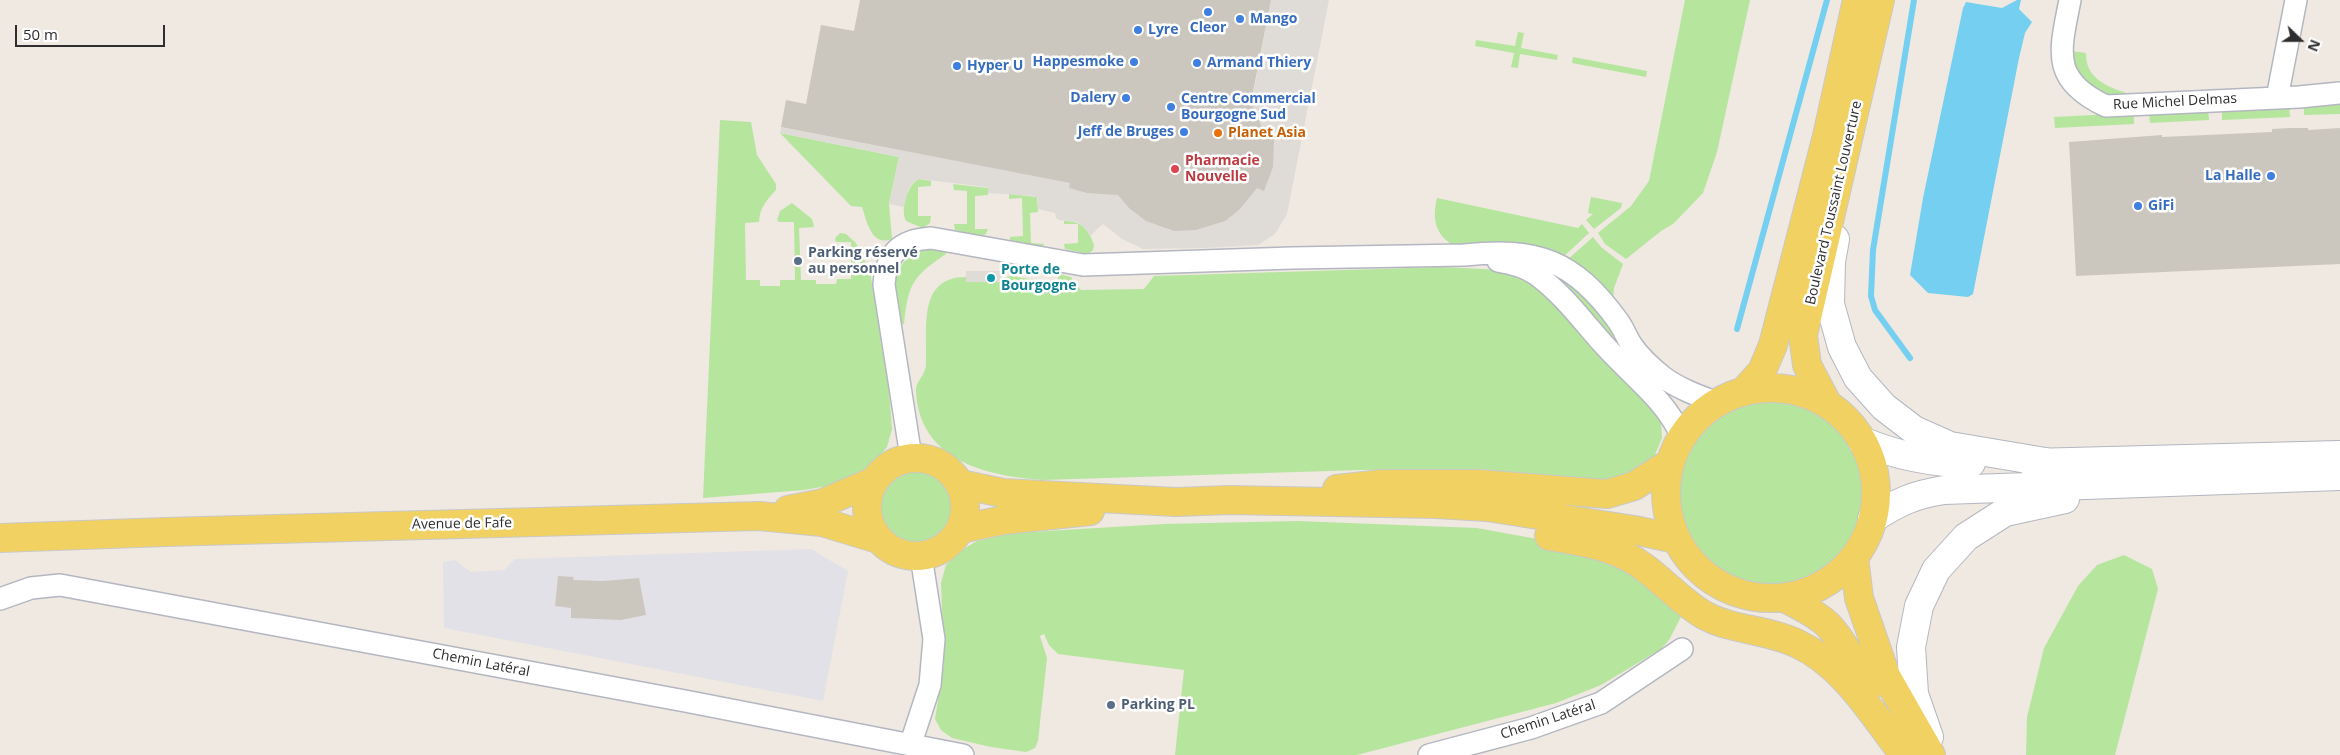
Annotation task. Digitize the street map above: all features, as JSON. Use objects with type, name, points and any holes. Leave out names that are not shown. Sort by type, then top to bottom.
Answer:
[{"type":"main road","name":"Boulevard Toussaint Louverture","points":[[1743,392],[1762,371],[1774,345],[1827,136],[1857,0]]},
{"type":"main road","name":"Boulevard Toussaint Louverture","points":[[1827,403],[1807,365],[1803,335],[1880,0]]},
{"type":"main road","points":[[1867,59],[1831,262],[1830,304],[1842,348],[1858,378],[1884,407],[1914,430],[1950,446],[2051,463]]},
{"type":"main road","points":[[1762,388],[1782,389],[1801,393],[1827,403],[1844,418],[1862,441],[1872,466],[1876,492],[1872,519],[1865,539],[1854,557],[1840,572],[1824,584],[1805,593],[1785,598],[1752,597],[1721,586],[1694,566],[1676,539],[1669,521],[1666,502],[1666,482],[1670,463],[1682,437],[1698,418],[1718,403],[1743,392],[1762,388]]},
{"type":"main road","points":[[1862,441],[1884,450],[1921,458],[1961,463],[2051,463],[2340,455]]},
{"type":"main road","points":[[911,457],[926,458],[940,463],[951,472],[960,484],[964,499],[964,514],[960,529],[950,542],[936,551],[921,556],[905,555],[890,549],[878,539],[870,526],[867,510],[868,495],[874,481],[883,469],[896,461],[911,457]]},
{"type":"main road","points":[[960,529],[1004,520],[1176,502],[1229,500],[1382,484],[1479,484],[1607,494],[1634,486],[1670,463]]},
{"type":"main road","points":[[1872,519],[1893,505],[1917,494],[1944,490],[2340,476]]},
{"type":"main road","name":"Avenue de Fafe","points":[[759,516],[824,503],[874,481]]},
{"type":"main road","points":[[1936,755],[1914,694],[1911,647],[1919,606],[1936,570],[1966,537],[2005,512],[2049,502],[2186,482]]},
{"type":"main road","points":[[960,484],[1003,493],[1176,502]]},
{"type":"main road","points":[[1229,500],[1383,505],[1436,504],[1487,507],[1634,530],[1676,539]]},
{"type":"main road","points":[[1383,505],[1597,545],[1621,553],[1644,567],[1688,605],[1713,620],[1798,644],[1821,658],[1847,680],[1905,755]]},
{"type":"main road","name":"Avenue de Fafe","points":[[0,538],[759,516],[822,522],[878,539]]},
{"type":"main road","points":[[1854,557],[1859,598],[1886,676],[1931,755]]},
{"type":"main road","points":[[1785,598],[1813,613],[1828,625],[1841,642],[1905,755]]},
{"type":"street","name":"Rue Michel Delmas","points":[[2070,0],[2061,49],[2070,77],[2083,94],[2106,106],[2340,93]]},
{"type":"street","points":[[2277,98],[2296,0]]},
{"type":"street","points":[[911,457],[884,285],[884,271],[888,261],[906,242],[915,239],[931,238],[1083,265],[1292,258],[1464,255],[1487,252],[1530,254],[1553,261],[1575,274],[1591,289],[1619,322],[1633,347],[1662,377],[1691,393],[1718,403]]},
{"type":"street","points":[[1464,255],[1514,264],[1536,274],[1665,406],[1682,437]]},
{"type":"street","points":[[911,743],[930,685],[934,639],[921,556]]},
{"type":"street","name":"Chemin Latéral","points":[[0,599],[31,588],[60,585],[911,743],[963,755]]},
{"type":"street","name":"Chemin Latéral","points":[[1430,755],[1531,728],[1601,704],[1682,649]]},
{"type":"shaded area","points":[[1271,0],[1329,0],[1287,214],[1275,234],[1258,245],[1143,249],[1122,239],[1103,224],[1090,236],[1085,228],[1077,222],[1059,220],[1056,218],[1055,213],[1038,209],[1038,199],[1035,196],[988,193],[988,188],[986,187],[919,179],[908,190],[904,207],[889,204],[899,157],[780,133],[781,127],[1077,184],[1248,120]]},
{"type":"shaded area","points":[[966,271],[1002,271],[1002,282],[966,282]]},
{"type":"shaded area","points":[[811,549],[848,571],[823,701],[444,628],[443,562],[455,560],[471,572],[504,570],[515,559]]},
{"type":"green space","points":[[1685,0],[1750,0],[1717,152],[1703,193],[1673,224],[1661,231],[1626,259],[1605,244],[1598,233],[1631,206],[1649,181]]},
{"type":"green space","points":[[2077,0],[2082,0],[2072,51],[2086,53],[2089,69],[2093,75],[2112,88],[2127,93],[2127,101],[2109,101],[2081,83],[2068,52]]},
{"type":"green space","points":[[1518,32],[1524,33],[1521,48],[1558,55],[1557,60],[1520,54],[1518,68],[1511,67],[1514,53],[1475,46],[1476,40],[1515,46]]},
{"type":"green space","points":[[1573,57],[1647,71],[1646,77],[1572,63]]},
{"type":"green space","points":[[2340,102],[2340,114],[2304,115],[2304,104]]},
{"type":"green space","points":[[2289,105],[2290,117],[2222,120],[2222,108]]},
{"type":"green space","points":[[2208,108],[2209,120],[2150,123],[2149,112]]},
{"type":"green space","points":[[2134,113],[2134,124],[2055,128],[2054,117]]},
{"type":"green space","points":[[720,120],[751,122],[757,155],[776,184],[776,190],[762,208],[759,222],[745,223],[746,280],[760,280],[760,286],[780,286],[780,280],[795,280],[794,222],[779,222],[777,220],[780,211],[792,203],[812,219],[814,227],[799,228],[801,280],[816,280],[816,284],[836,284],[837,279],[851,279],[851,242],[836,242],[835,238],[840,233],[846,234],[856,243],[870,271],[889,390],[892,429],[887,447],[863,473],[827,486],[804,490],[703,498]]},
{"type":"green space","points":[[780,133],[899,157],[889,204],[892,239],[879,239],[875,236],[868,225],[862,207],[851,206]]},
{"type":"green space","points":[[919,179],[931,181],[931,186],[918,187],[918,216],[931,216],[930,223],[923,228],[906,221],[904,216],[904,204],[908,192],[911,186]]},
{"type":"green space","points":[[953,184],[988,188],[988,195],[975,196],[975,229],[988,229],[986,234],[981,236],[955,230],[954,224],[967,224],[967,191],[954,190]]},
{"type":"green space","points":[[1009,194],[1037,197],[1038,212],[1030,213],[1031,243],[1044,244],[1042,248],[1010,241],[1010,237],[1023,236],[1022,198],[1009,199]]},
{"type":"green space","points":[[1591,197],[1622,203],[1621,208],[1594,229],[1586,220],[1593,214],[1588,213]]},
{"type":"green space","points":[[1437,198],[1578,228],[1582,224],[1589,233],[1561,259],[1453,245],[1442,236],[1436,225]]},
{"type":"green space","points":[[1064,221],[1075,222],[1079,224],[1087,230],[1094,245],[1093,250],[1088,254],[1065,249],[1064,244],[1078,243],[1078,224],[1064,224]]},
{"type":"green space","points":[[1593,237],[1601,247],[1623,264],[1614,288],[1613,302],[1566,261]]},
{"type":"green space","points":[[941,248],[947,250],[946,254],[919,275],[914,282],[910,290],[904,324],[900,325],[895,297],[895,284],[903,263],[912,255],[924,250]]},
{"type":"green space","points":[[1442,267],[1504,270],[1541,287],[1656,409],[1661,423],[1662,438],[1654,457],[1646,466],[1637,471],[1601,482],[1481,469],[1361,470],[1042,480],[999,474],[959,460],[942,448],[929,433],[920,414],[916,388],[926,368],[926,322],[928,308],[932,296],[939,286],[950,279],[966,277],[966,282],[1002,282],[1002,278],[1012,276],[1057,284],[1059,274],[1071,277],[1081,290],[1144,289],[1154,276]]},
{"type":"green space","points":[[1558,268],[1607,320],[1618,349],[1550,278]]},
{"type":"green space","points":[[1761,400],[1779,400],[1806,407],[1836,427],[1856,457],[1863,484],[1863,502],[1856,529],[1836,559],[1806,579],[1779,586],[1761,586],[1743,582],[1726,575],[1711,565],[1698,552],[1688,537],[1681,520],[1677,502],[1677,484],[1681,466],[1688,449],[1698,434],[1711,421],[1726,411],[1743,404]]},
{"type":"green space","points":[[922,471],[941,481],[949,493],[951,507],[949,521],[941,533],[929,541],[908,543],[889,533],[881,521],[879,500],[889,481],[901,473]]},
{"type":"green space","points":[[1297,521],[1477,528],[1548,541],[1619,562],[1683,613],[1669,640],[1661,649],[1601,685],[1556,703],[1357,755],[1175,755],[1184,670],[1058,654],[1049,645],[1044,634],[1040,636],[1047,658],[1038,741],[1035,748],[1026,752],[991,747],[952,738],[941,730],[935,719],[944,664],[941,583],[946,565],[960,551],[977,541],[1012,533],[1164,524]]},
{"type":"green space","points":[[2124,555],[2152,569],[2158,589],[2115,755],[2026,755],[2027,717],[2044,648],[2078,586],[2097,565]]},
{"type":"water","points":[[2017,0],[2021,0],[2019,9],[2032,22],[2025,33],[2019,58],[1973,294],[1968,297],[1928,293],[1910,275],[1923,198],[1963,8],[1966,2],[2002,8]]},
{"type":"building","points":[[860,0],[1271,0],[1251,102],[1267,139],[1274,139],[1273,167],[1264,191],[1257,188],[1240,209],[1225,221],[1196,230],[1174,231],[1146,221],[1129,208],[1118,195],[1087,193],[1069,188],[1070,183],[781,127],[786,100],[806,104],[821,25],[854,31]]},
{"type":"building","points":[[2308,128],[2308,130],[2340,128],[2340,264],[2076,276],[2069,142],[2162,135],[2162,137],[2272,132],[2272,129]]},
{"type":"building","points":[[558,576],[574,577],[573,580],[603,581],[639,578],[646,615],[621,620],[571,618],[571,608],[555,606]]},
{"type":"waterway","points":[[1737,329],[1827,0]]},
{"type":"waterway","points":[[1910,358],[1875,310],[1871,296],[1873,250],[1914,0]]},
{"type":"place","name":"Cleor","points":[[1208,12]]},
{"type":"place","name":"Mango","points":[[1240,19]]},
{"type":"place","name":"Lyre","points":[[1138,30]]},
{"type":"place","name":"Happesmoke","points":[[1134,62]]},
{"type":"place","name":"Armand Thiery","points":[[1197,63]]},
{"type":"place","name":"Hyper U","points":[[957,66]]},
{"type":"place","name":"Dalery","points":[[1126,98]]},
{"type":"place","name":"Centre Commercial Bourgogne Sud","points":[[1171,107]]},
{"type":"place","name":"Jeff de Bruges","points":[[1184,132]]},
{"type":"place","name":"Planet Asia","points":[[1218,133]]},
{"type":"place","name":"Pharmacie Nouvelle","points":[[1175,169]]},
{"type":"place","name":"La Halle","points":[[2271,176]]},
{"type":"place","name":"GiFi","points":[[2138,206]]},
{"type":"place","name":"Parking réservé au personnel","points":[[798,261]]},
{"type":"place","name":"Porte de Bourgogne","points":[[991,278]]},
{"type":"place","name":"Parking PL","points":[[1111,705]]}]
